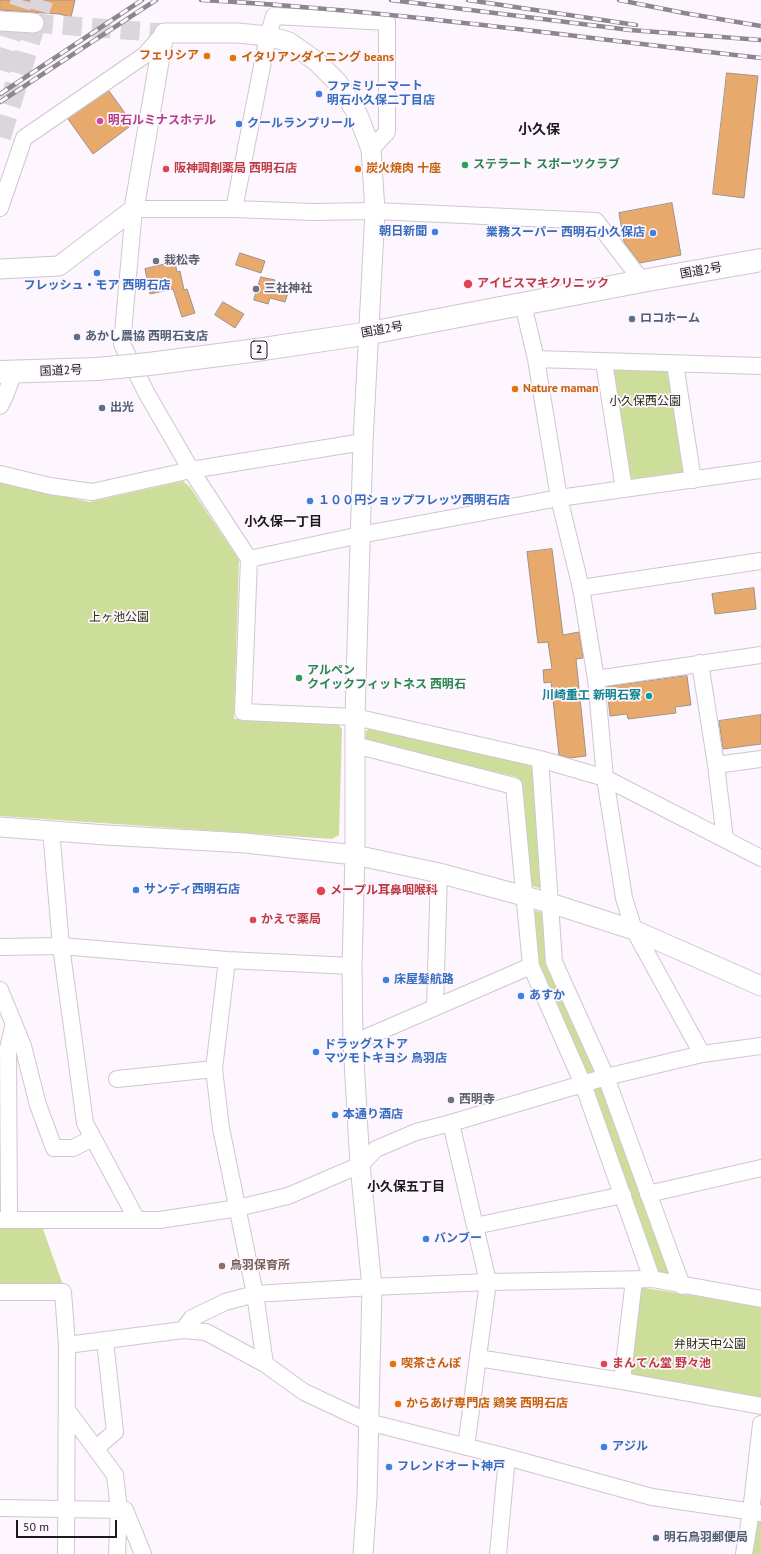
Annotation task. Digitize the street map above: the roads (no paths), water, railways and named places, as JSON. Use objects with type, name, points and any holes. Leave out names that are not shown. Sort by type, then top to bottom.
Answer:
[{"type":"highway","name":"国道2号","points":[[7,372],[97,369],[250,352],[370,333],[761,260]]},
{"type":"street","points":[[234,209],[268,36],[274,16],[387,22],[387,132],[371,149]]},
{"type":"street","points":[[0,21],[34,23]]},
{"type":"street","points":[[164,33],[134,208],[122,344],[147,394],[191,470],[249,559],[243,712],[355,717],[540,759],[605,778],[761,858]]},
{"type":"street","points":[[0,208],[24,138],[145,55],[164,33],[238,33],[268,36],[289,42],[316,61],[338,83],[358,115],[371,149],[375,211],[370,333],[363,442],[360,535],[355,717],[352,966],[353,1043],[360,1165],[372,1288],[364,1554]]},
{"type":"street","points":[[0,269],[59,266],[134,208],[234,209],[313,212],[375,211],[596,221],[642,281]]},
{"type":"street","points":[[522,304],[536,360],[559,498],[581,588],[596,678],[605,778],[624,898],[634,930],[702,1054]]},
{"type":"street","points":[[536,360],[761,366]]},
{"type":"street","points":[[604,362],[624,489]]},
{"type":"street","points":[[675,364],[693,480]]},
{"type":"street","points":[[0,406],[6,396],[7,372]]},
{"type":"street","points":[[0,474],[50,486],[92,492],[191,470],[363,442]]},
{"type":"street","points":[[249,559],[360,535],[559,498],[761,470]]},
{"type":"street","points":[[581,588],[761,561]]},
{"type":"street","points":[[596,678],[761,655]]},
{"type":"street","points":[[700,663],[716,765],[724,839]]},
{"type":"street","points":[[355,744],[514,786],[531,966],[583,1084],[652,1279]]},
{"type":"street","points":[[540,759],[554,962],[606,1077],[682,1286]]},
{"type":"street","points":[[716,765],[761,759]]},
{"type":"street","points":[[0,827],[245,843],[354,855],[439,873],[524,895],[634,930],[761,986]]},
{"type":"street","points":[[51,830],[61,946],[85,1123],[137,1220]]},
{"type":"street","points":[[435,1007],[439,873]]},
{"type":"street","points":[[0,947],[61,946],[227,960],[352,966]]},
{"type":"street","points":[[227,960],[214,1069],[221,1128],[255,1294],[265,1364]]},
{"type":"street","points":[[353,1043],[531,966]]},
{"type":"street","points":[[1,995],[23,1046],[38,1105],[54,1148],[72,1148],[93,1138]]},
{"type":"street","points":[[14,1023],[8,1048],[4,1220],[160,1220],[238,1208],[288,1196],[360,1165],[376,1149],[416,1132],[606,1077],[702,1054],[761,1046]]},
{"type":"street","points":[[117,1079],[214,1069]]},
{"type":"street","points":[[451,1123],[488,1282],[466,1447]]},
{"type":"street","points":[[648,1194],[761,1168]]},
{"type":"street","points":[[475,1226],[623,1196]]},
{"type":"street","points":[[183,1330],[192,1318],[225,1302],[255,1294],[488,1282],[652,1279],[682,1286],[761,1299]]},
{"type":"street","points":[[622,1381],[634,1280]]},
{"type":"street","points":[[0,1292],[63,1292],[67,1345],[66,1554]]},
{"type":"street","points":[[67,1345],[183,1330],[206,1332],[265,1364],[304,1392],[368,1422],[507,1457],[652,1497],[756,1512]]},
{"type":"street","points":[[96,1448],[115,1432],[105,1341]]},
{"type":"street","points":[[478,1358],[622,1381],[761,1406]]},
{"type":"street","points":[[67,1410],[115,1475],[119,1510],[117,1554]]},
{"type":"street","points":[[744,1554],[756,1512],[761,1424]]},
{"type":"street","points":[[498,1554],[507,1457]]},
{"type":"street","points":[[0,1508],[125,1510],[143,1554]]},
{"type":"tunnel","points":[[0,70],[22,0]]},
{"type":"tunnel","points":[[0,137],[42,0]]},
{"type":"tunnel","points":[[34,23],[164,33]]},
{"type":"railway","points":[[0,94],[142,0]]},
{"type":"railway","points":[[0,102],[156,0]]},
{"type":"railway","points":[[201,0],[342,10],[411,17],[761,58]]},
{"type":"railway","points":[[391,0],[630,30],[761,40]]},
{"type":"railway","points":[[468,0],[636,25]]},
{"type":"railway","points":[[619,0],[761,26]]},
{"type":"place","name":"フェリシア","points":[[207,56]]},
{"type":"place","name":"イタリアンダイニング beans","points":[[233,58]]},
{"type":"place","name":"ファミリーマート 明石小久保二丁目店","points":[[319,94]]},
{"type":"place","name":"明石ルミナスホテル","points":[[100,121]]},
{"type":"place","name":"クールランプリール","points":[[239,124]]},
{"type":"place","name":"ステラート スポーツクラブ","points":[[465,165]]},
{"type":"place","name":"阪神調剤薬局 西明石店","points":[[166,169]]},
{"type":"place","name":"炭火焼肉 十座","points":[[358,169]]},
{"type":"place","name":"朝日新聞","points":[[435,232]]},
{"type":"place","name":"業務スーパー 西明石小久保店","points":[[653,233]]},
{"type":"place","name":"栽松寺","points":[[156,261]]},
{"type":"place","name":"フレッシュ・モア 西明石店","points":[[97,273]]},
{"type":"place","name":"アイビスマキクリニック","points":[[468,284]]},
{"type":"place","name":"三社神社","points":[[256,289]]},
{"type":"place","name":"ロコホーム","points":[[632,319]]},
{"type":"place","name":"あかし農協 西明石支店","points":[[77,337]]},
{"type":"place","name":"Nature maman","points":[[515,389]]},
{"type":"place","name":"出光","points":[[102,408]]},
{"type":"place","name":"１００円ショップフレッツ西明石店","points":[[310,501]]},
{"type":"place","name":"アルペン クイックフィットネス 西明石","points":[[299,678]]},
{"type":"place","name":"川崎重工 新明石寮","points":[[649,696]]},
{"type":"place","name":"サンディ西明石店","points":[[136,890]]},
{"type":"place","name":"メープル耳鼻咽喉科","points":[[321,891]]},
{"type":"place","name":"かえで薬局","points":[[253,920]]},
{"type":"place","name":"床屋髪航路","points":[[386,980]]},
{"type":"place","name":"あすか","points":[[521,996]]},
{"type":"place","name":"ドラッグストア マツモトキヨシ 鳥羽店","points":[[316,1052]]},
{"type":"place","name":"西明寺","points":[[451,1100]]},
{"type":"place","name":"本通り酒店","points":[[335,1115]]},
{"type":"place","name":"バンブー","points":[[426,1239]]},
{"type":"place","name":"鳥羽保育所","points":[[222,1266]]},
{"type":"place","name":"喫茶さんぽ","points":[[393,1364]]},
{"type":"place","name":"まんてん堂 野々池","points":[[604,1364]]},
{"type":"place","name":"からあげ専門店 鶏笑 西明石店","points":[[398,1404]]},
{"type":"place","name":"アジル","points":[[604,1447]]},
{"type":"place","name":"フレンドオート神戸","points":[[389,1467]]},
{"type":"place","name":"明石鳥羽郵便局","points":[[656,1538]]},
{"type":"district","name":"小久保","points":[[539,130]]},
{"type":"district","name":"小久保一丁目","points":[[283,522]]},
{"type":"district","name":"小久保五丁目","points":[[406,1187]]},
{"type":"park label","name":"小久保西公園","points":[[645,402]]},
{"type":"park label","name":"上ヶ池公園","points":[[119,618]]},
{"type":"park label","name":"弁財天中公園","points":[[710,1345]]}]
